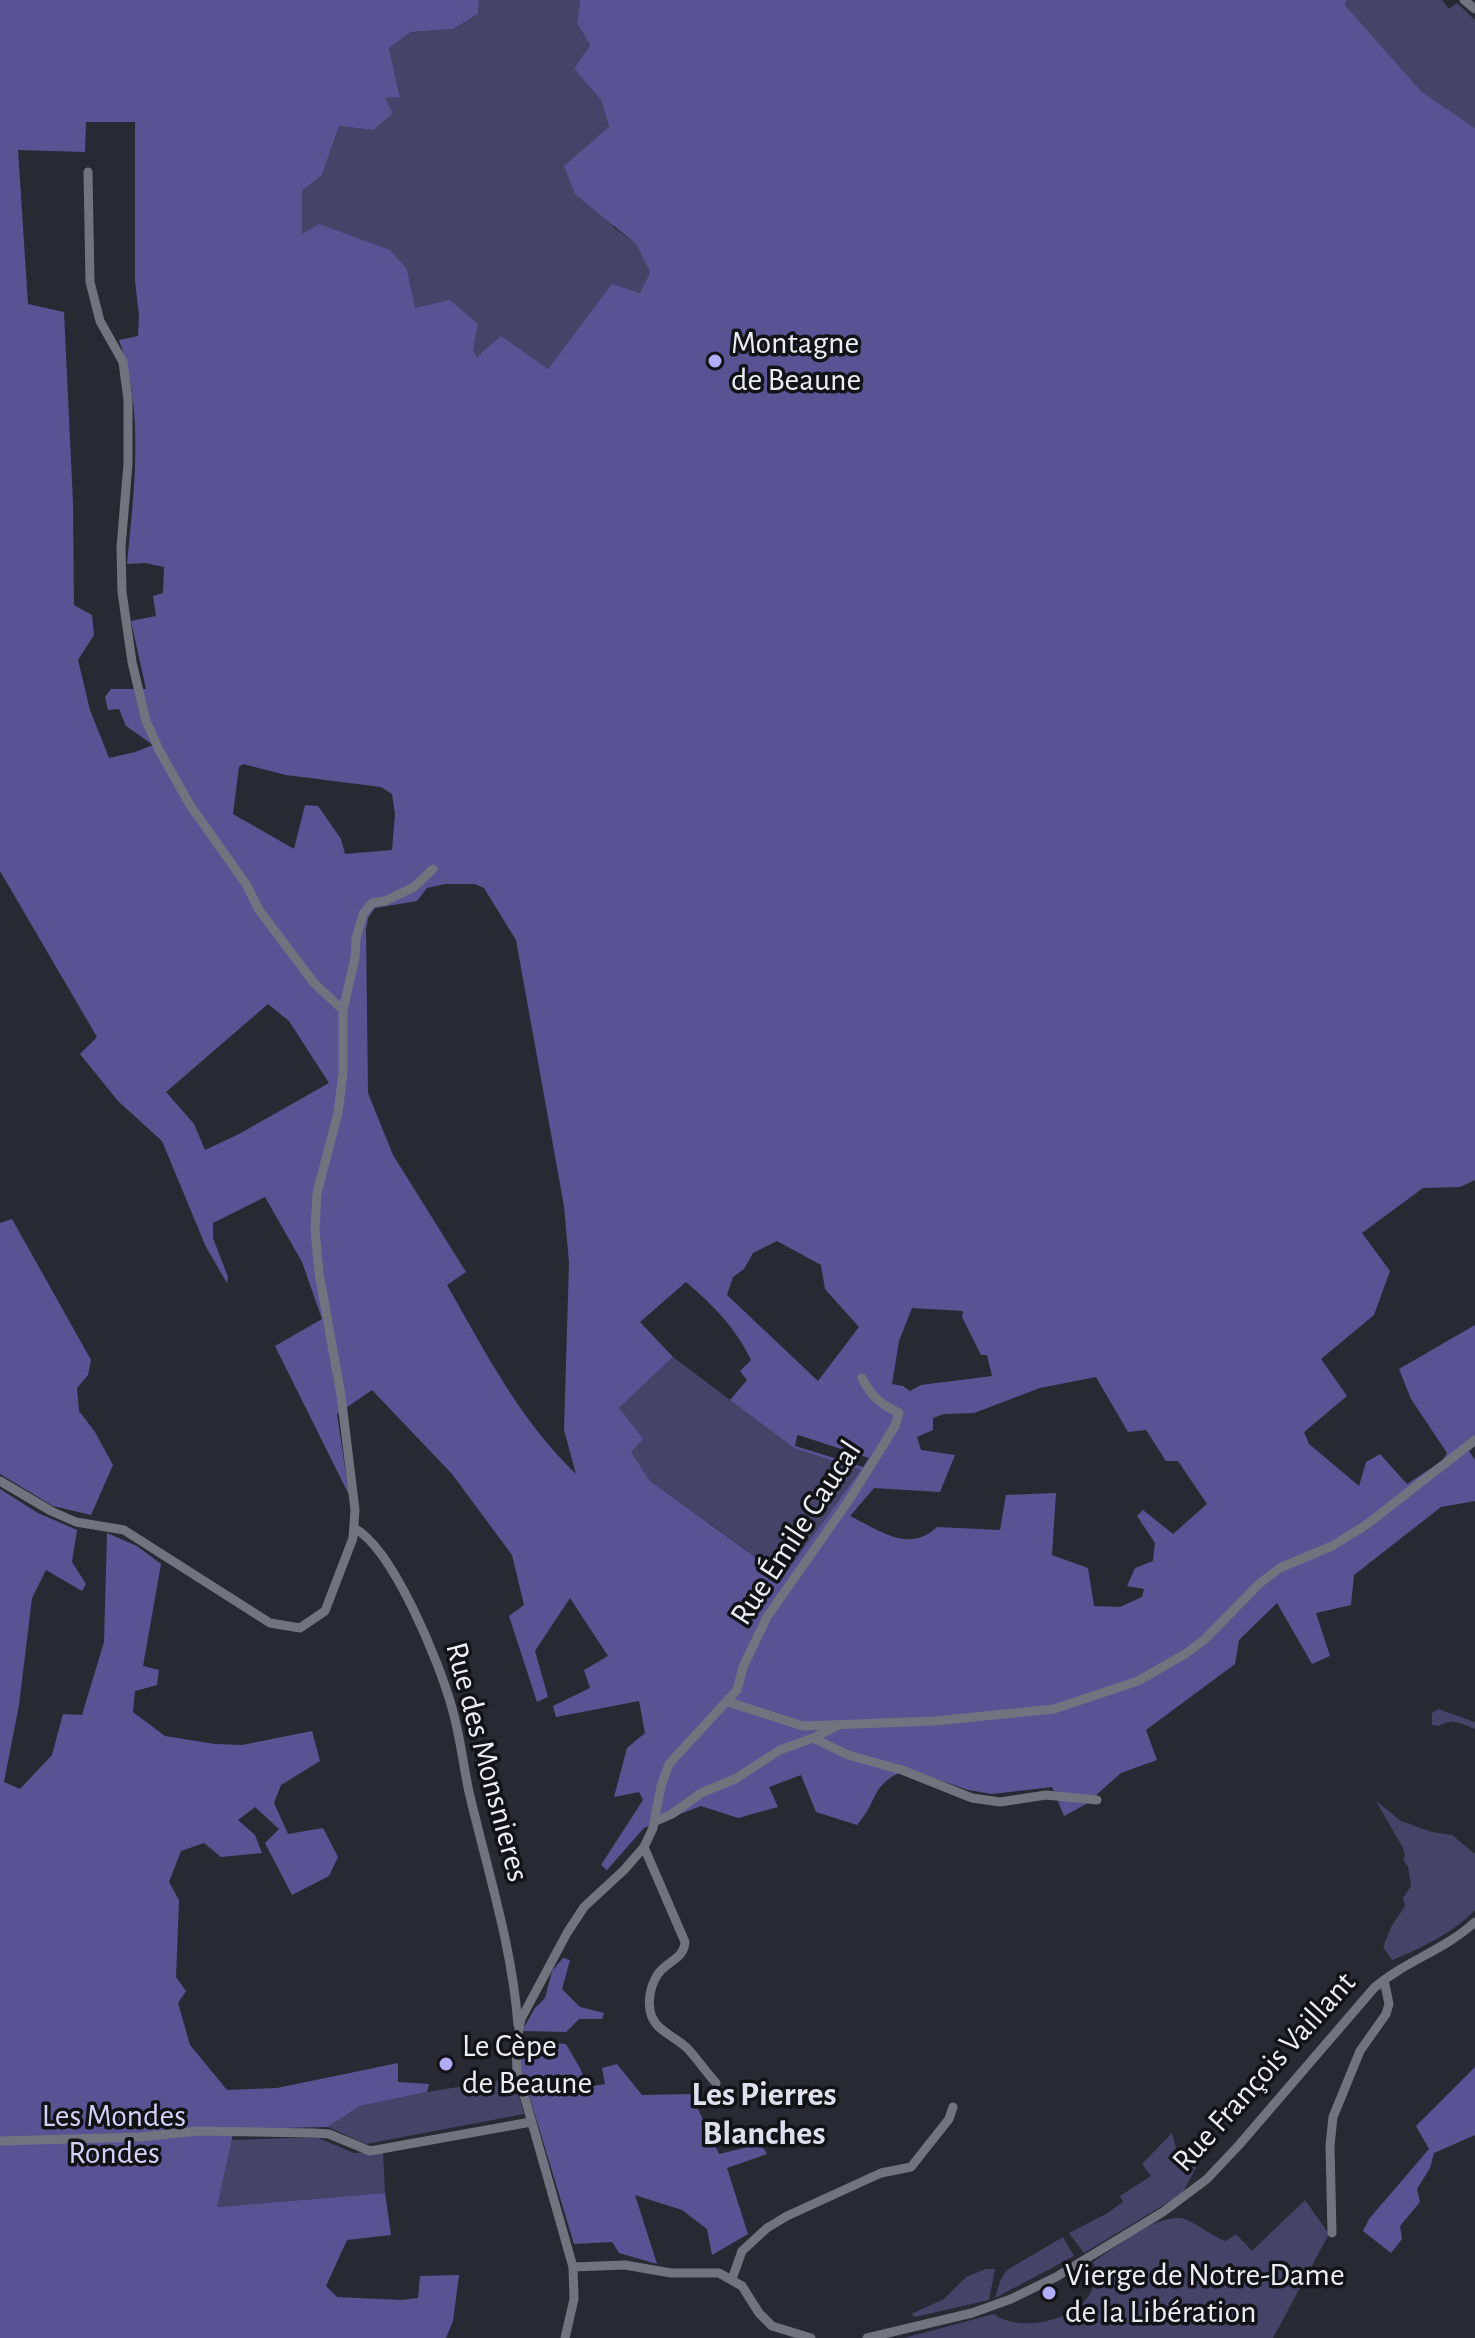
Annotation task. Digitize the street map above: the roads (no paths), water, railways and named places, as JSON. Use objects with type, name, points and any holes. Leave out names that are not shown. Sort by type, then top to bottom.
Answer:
[{"type":"street","points":[[1464,0],[1475,9]]},
{"type":"street","points":[[88,172],[90,282],[100,321],[123,362],[128,400],[128,464],[121,547],[122,592],[132,662],[146,721],[190,805],[246,884],[259,910],[314,983],[343,1010]]},
{"type":"street","points":[[0,1481],[76,1522],[124,1530],[270,1623],[300,1628],[325,1611],[353,1538],[355,1510],[315,1229],[317,1193],[338,1113],[343,1073],[343,1010],[363,914],[372,903],[385,901],[414,887],[433,869]]},
{"type":"street","name":"Rue Émile Caucal","points":[[654,1822],[663,1778],[676,1754],[737,1690],[743,1667],[767,1617],[855,1492],[895,1426],[899,1413],[882,1405],[871,1395],[862,1378]]},
{"type":"street","points":[[728,1702],[803,1726],[935,1721],[1054,1709],[1138,1681],[1204,1640],[1260,1583],[1280,1568],[1332,1546],[1366,1525],[1475,1440]]},
{"type":"street","name":"Rue des Monsnieres","points":[[354,1528],[370,1539],[426,1635],[452,1707],[469,1792],[499,1908],[515,1995],[517,2070],[573,2267],[574,2299],[565,2338]]},
{"type":"street","points":[[518,2031],[525,2009],[572,1925],[584,1907],[644,1847],[654,1822],[672,1814],[701,1793],[735,1779],[780,1750],[840,1724]]},
{"type":"street","points":[[813,1738],[848,1755],[902,1770],[972,1798],[1000,1802],[1046,1795],[1097,1800]]},
{"type":"street","points":[[644,1847],[685,1942],[682,1954],[664,1968],[652,1985],[649,2000],[652,2016],[656,2024],[689,2050],[716,2083]]},
{"type":"street","name":"Rue François Vaillant","points":[[867,2338],[972,2313],[1011,2299],[1056,2277],[1163,2212],[1223,2163],[1384,1980],[1452,1940],[1475,1922]]},
{"type":"street","points":[[1332,2233],[1333,2208],[1329,2187],[1333,2117],[1360,2051],[1386,2014],[1389,2004],[1384,1980]]},
{"type":"street","points":[[732,2279],[742,2251],[767,2228],[881,2173],[911,2167],[949,2119],[953,2107]]},
{"type":"street","points":[[0,2141],[140,2137],[198,2131],[314,2133],[329,2134],[370,2151],[531,2122]]},
{"type":"street","points":[[573,2267],[625,2265],[671,2273],[712,2272],[742,2286],[759,2313],[772,2326],[811,2338]]},
{"type":"place","name":"Montagne de Beaune","points":[[715,361]]},
{"type":"place","name":"Le Cèpe de Beaune","points":[[446,2064]]},
{"type":"place","name":"Vierge de Notre-Dame de la Libération","points":[[1049,2293]]},
{"type":"district","name":"Les Pierres Blanches","points":[[764,2114]]},
{"type":"park label","name":"Les Mondes Rondes","points":[[114,2134]]}]
